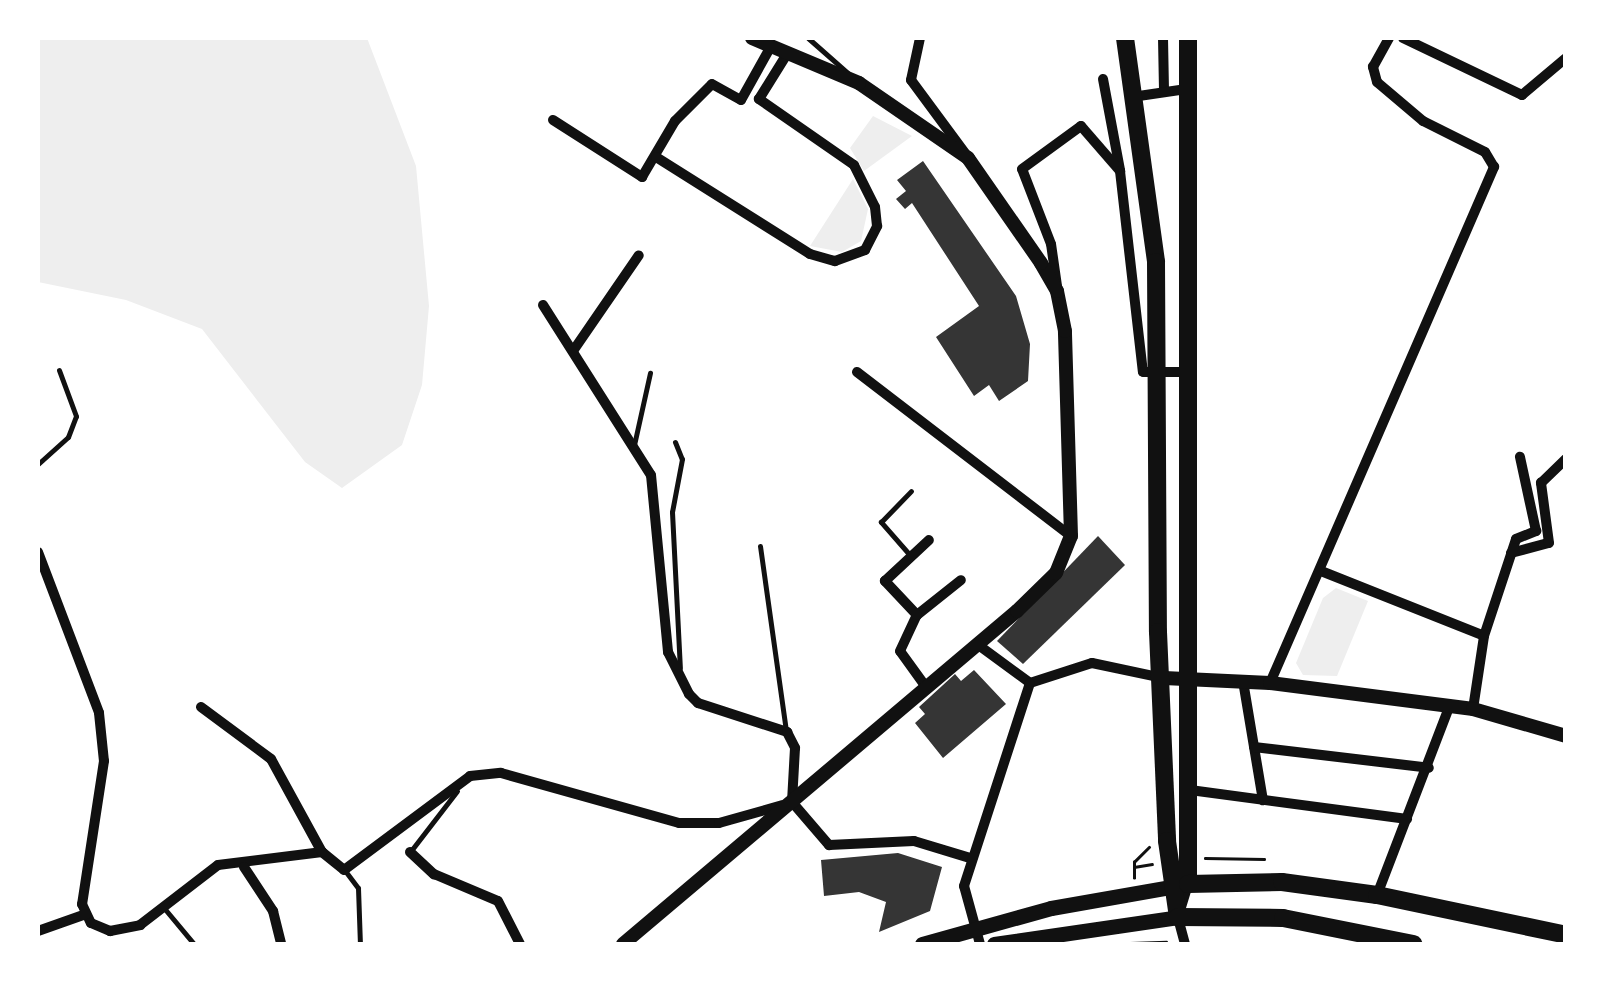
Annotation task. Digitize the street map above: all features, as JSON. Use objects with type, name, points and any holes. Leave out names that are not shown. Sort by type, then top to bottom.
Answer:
[{"type":"main road","points":[[1125,38],[1131,97],[1154,216],[1159,372],[1158,632],[1179,885]]},
{"type":"main road","points":[[1178,917],[1190,790],[1188,38]]},
{"type":"main road","points":[[922,944],[978,936],[1179,885],[1282,882],[1378,895],[1566,936]]},
{"type":"main road","points":[[994,944],[1178,917],[1283,918],[1413,944]]},
{"type":"street","points":[[752,38],[859,83],[968,158]]},
{"type":"street","points":[[920,38],[911,80],[951,126],[968,158],[1058,292]]},
{"type":"street","points":[[1163,38],[1164,92]]},
{"type":"street","points":[[1270,683],[1494,167],[1485,152],[1423,121],[1377,82],[1373,66],[1389,38]]},
{"type":"street","points":[[1403,38],[1522,94],[1566,58]]},
{"type":"street","points":[[553,120],[642,176],[675,121],[712,84],[741,100],[770,46]]},
{"type":"street","points":[[656,157],[810,254],[835,261],[865,250],[877,226],[876,207],[854,165],[760,99],[787,54]]},
{"type":"street","points":[[1103,79],[1120,171],[1143,372],[1187,372]]},
{"type":"street","points":[[1131,97],[1186,89]]},
{"type":"street","points":[[623,944],[1048,583],[1071,536],[1065,331],[1050,244],[1023,175],[1024,164],[1081,126],[1120,171]]},
{"type":"street","points":[[573,351],[639,254]]},
{"type":"street","points":[[543,306],[651,475],[668,652],[681,681],[698,704],[786,732],[795,748],[792,802],[829,845],[914,841],[970,858]]},
{"type":"street","points":[[857,372],[1071,536]]},
{"type":"street","points":[[1474,709],[1484,636],[1516,538],[1536,531],[1520,456]]},
{"type":"street","points":[[1511,553],[1549,543],[1541,483],[1566,459]]},
{"type":"street","points":[[917,615],[885,581],[928,540]]},
{"type":"street","points":[[38,552],[91,687],[104,742],[82,882],[86,914],[98,927],[117,932],[140,925],[207,870],[322,852]]},
{"type":"street","points":[[1321,571],[1484,636]]},
{"type":"street","points":[[926,687],[900,652],[917,615],[962,580]]},
{"type":"street","points":[[977,644],[1030,682]]},
{"type":"street","points":[[1030,682],[1092,663],[1164,678],[1270,683],[1474,709],[1566,736]]},
{"type":"street","points":[[1243,681],[1263,800]]},
{"type":"street","points":[[978,936],[964,886],[1030,682]]},
{"type":"street","points":[[1378,895],[1450,706]]},
{"type":"street","points":[[202,708],[271,760],[322,852],[344,870],[470,776],[502,773],[679,823],[718,823],[792,802]]},
{"type":"street","points":[[1254,748],[1429,768]]},
{"type":"street","points":[[1190,790],[1407,819]]},
{"type":"street","points":[[410,852],[434,874],[498,900],[520,944]]},
{"type":"street","points":[[244,867],[273,911],[281,944]]},
{"type":"street","points":[[38,931],[86,914]]},
{"type":"street","points":[[1178,917],[1186,944]]},
{"type":"lane","points":[[808,38],[859,83]]},
{"type":"lane","points":[[38,464],[73,428],[75,408],[58,370]]},
{"type":"lane","points":[[634,444],[650,373]]},
{"type":"lane","points":[[675,442],[682,459],[672,512],[681,681]]},
{"type":"lane","points":[[911,491],[880,522],[912,556]]},
{"type":"lane","points":[[760,546],[786,732]]},
{"type":"lane","points":[[410,852],[470,776]]},
{"type":"lane","points":[[344,870],[358,888],[360,944]]},
{"type":"lane","points":[[162,906],[194,944]]},
{"type":"path","points":[[1134,862],[1149,849],[1148,837]]},
{"type":"path","points":[[1232,854],[1264,859]]},
{"type":"path","points":[[1130,943],[1166,942]]},
{"type":"shaded area","points":[[38,38],[367,38],[416,166],[429,306],[422,385],[402,445],[342,488],[305,462],[202,329],[126,300],[38,282]]},
{"type":"shaded area","points":[[873,116],[912,136],[864,171],[850,148]]},
{"type":"shaded area","points":[[853,179],[868,209],[861,241],[842,252],[810,246]]},
{"type":"shaded area","points":[[1336,588],[1368,601],[1337,676],[1303,675],[1296,663],[1323,598]]},
{"type":"building","points":[[923,161],[1016,296],[1030,344],[1028,381],[999,401],[989,385],[974,396],[936,337],[979,306],[912,203],[905,209],[896,199],[906,191],[897,180]]},
{"type":"building","points":[[1098,536],[1125,565],[1023,664],[997,641]]},
{"type":"building","points":[[974,670],[1006,704],[943,758],[915,723],[925,714],[919,707],[955,674],[961,681]]},
{"type":"building","points":[[898,853],[942,867],[930,911],[879,932],[886,902],[859,892],[824,896],[821,860]]}]
